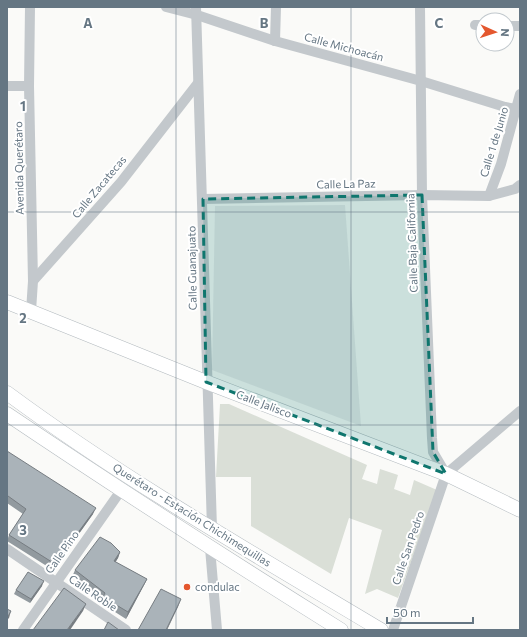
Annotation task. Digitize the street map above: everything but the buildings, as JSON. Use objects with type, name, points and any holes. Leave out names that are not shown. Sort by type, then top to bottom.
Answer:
[{"type":"main road","name":"Calle Jalisco","points":[[7,302],[31,310],[206,382],[446,474],[520,510]]},
{"type":"main road","name":"Querétaro - Estación Chichimequillas","points":[[7,393],[93,452],[212,529],[381,630]]},
{"type":"main road","name":"Querétaro - Estación Chichimequillas","points":[[7,414],[210,548],[341,630]]},
{"type":"street","name":"Avenida Querétaro","points":[[30,7],[29,86],[33,281]]},
{"type":"street","name":"Calle Michoacán","points":[[166,7],[197,11],[276,41],[516,109]]},
{"type":"street","points":[[276,7],[276,41]]},
{"type":"street","name":"Calle Baja California","points":[[420,7],[422,195],[432,445],[433,452],[446,474]]},
{"type":"street","name":"Calle Guanajuato","points":[[197,11],[198,82],[203,199],[206,382],[212,529]]},
{"type":"street","name":"Calle Zacatecas","points":[[33,281],[121,182],[198,82]]},
{"type":"street","points":[[7,86],[29,86]]},
{"type":"street","name":"Calle 1 de Junio","points":[[488,196],[502,164],[520,94]]},
{"type":"street","points":[[488,196],[514,189],[520,185]]},
{"type":"street","name":"Calle La Paz","points":[[203,199],[422,195],[488,196]]},
{"type":"street","points":[[31,310],[33,281]]},
{"type":"street","points":[[446,474],[520,411]]},
{"type":"street","name":"Calle San Pedro","points":[[393,630],[446,474]]},
{"type":"street","name":"Calle Pino","points":[[23,630],[122,489]]},
{"type":"street","points":[[210,548],[217,630]]},
{"type":"street","name":"Calle Roble","points":[[7,549],[126,630]]},
{"type":"highlighted area","points":[[422,195],[433,452],[446,474],[206,382],[203,199]]},
{"type":"shaded area","points":[[345,205],[361,426],[212,370],[215,206]]},
{"type":"shaded area","points":[[220,404],[229,404],[367,465],[362,479],[377,484],[380,469],[398,475],[394,489],[410,495],[414,480],[437,490],[398,598],[377,589],[365,594],[382,530],[349,518],[331,574],[251,526],[251,477],[216,477]]},
{"type":"place","name":"condulac","points":[[187,587]]}]
